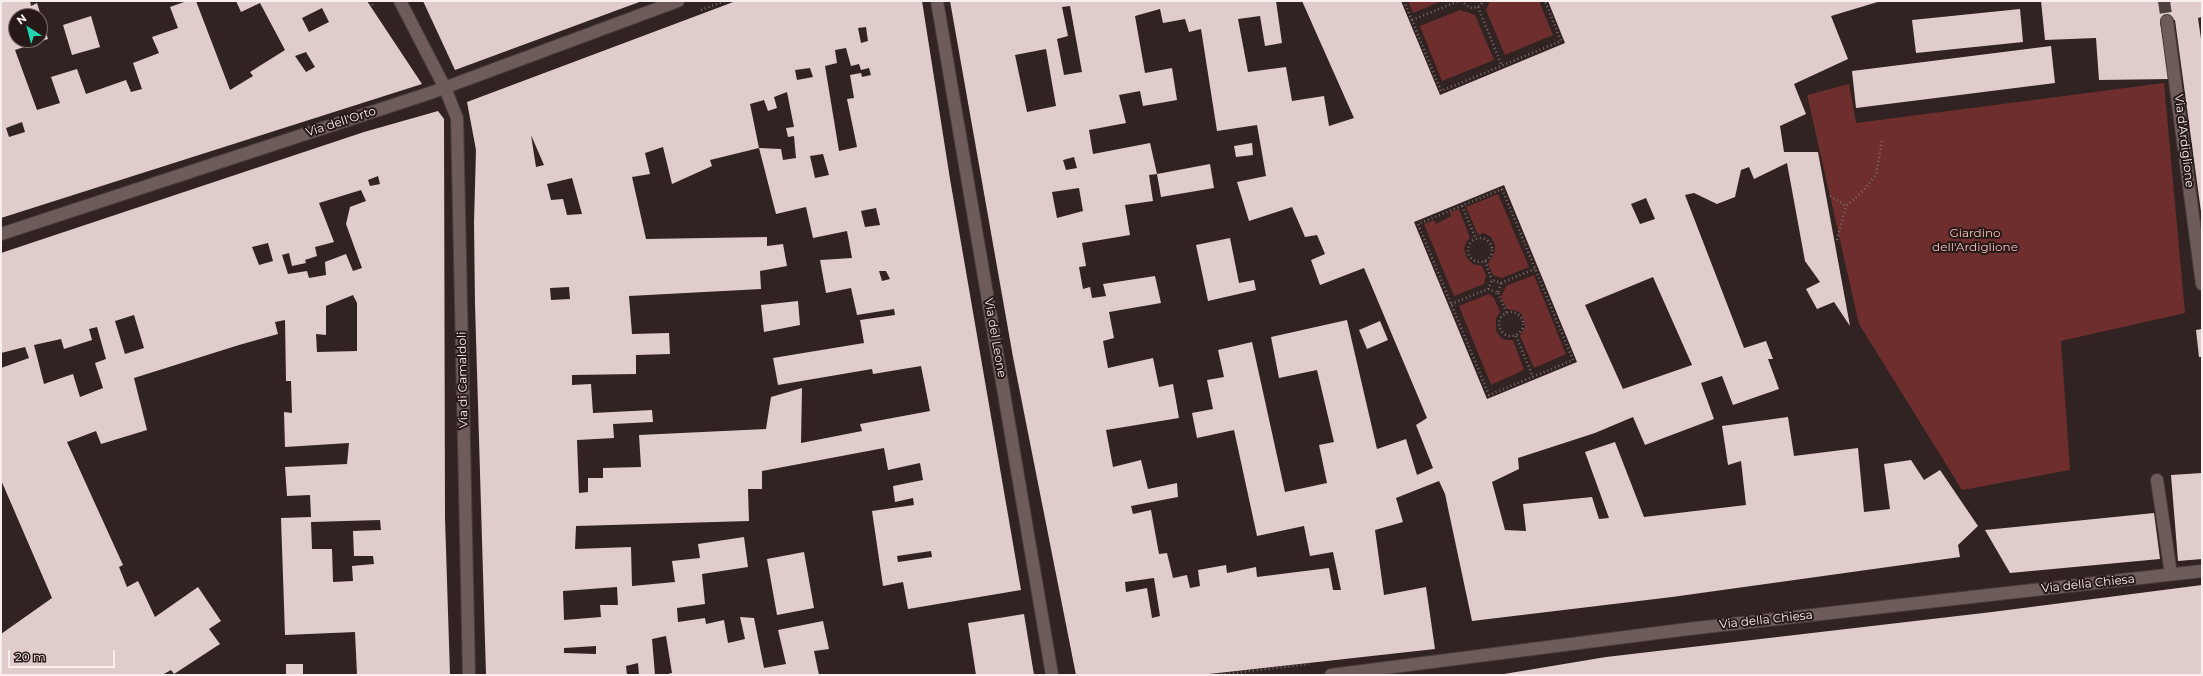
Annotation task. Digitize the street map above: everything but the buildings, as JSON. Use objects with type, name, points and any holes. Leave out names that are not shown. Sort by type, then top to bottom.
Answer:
[{"type":"street","name":"Via di Camaldoli","points":[[400,1],[445,88],[457,118],[469,675]]},
{"type":"street","name":"Via dell'Orto","points":[[1,234],[445,88],[678,1]]},
{"type":"street","name":"Via del Leone","points":[[937,1],[1052,675]]},
{"type":"street","name":"Via d'Ardiglione","points":[[2167,21],[2202,284]]},
{"type":"street","points":[[2157,480],[2171,574]]},
{"type":"street","name":"Via della Chiesa","points":[[1331,675],[1680,630],[2202,571]]},
{"type":"path","points":[[1404,1],[1441,91],[1561,41],[1545,1]]},
{"type":"path","points":[[1412,20],[1460,1],[1470,8],[1478,6],[1484,1]]},
{"type":"path","points":[[1478,6],[1502,66]]},
{"type":"path","points":[[1837,240],[1846,206],[1863,191],[1876,175],[1882,140]]},
{"type":"path","points":[[1502,189],[1535,269],[1573,360],[1489,395],[1418,224],[1502,189]]},
{"type":"path","points":[[1830,196],[1846,206]]},
{"type":"path","points":[[1462,206],[1476,239]]},
{"type":"path","points":[[1484,238],[1492,247],[1491,256],[1485,261],[1477,262],[1469,255],[1468,247],[1476,239],[1484,238]]},
{"type":"path","points":[[1485,261],[1492,280],[1488,289]]},
{"type":"path","points":[[1492,280],[1501,283],[1535,269]]},
{"type":"path","points":[[1501,283],[1498,292],[1507,314]]},
{"type":"path","points":[[1451,304],[1488,289],[1498,292]]},
{"type":"path","points":[[1507,314],[1517,314],[1522,320],[1523,328],[1516,336],[1504,334],[1499,327],[1501,320],[1507,314]]},
{"type":"path","points":[[1516,336],[1533,377]]},
{"type":"green space","points":[[1408,1],[1442,1],[1413,13]]},
{"type":"green space","points":[[1490,1],[1539,1],[1553,35],[1505,55],[1486,10]]},
{"type":"green space","points":[[1460,10],[1475,15],[1494,60],[1442,81],[1420,26]]},
{"type":"green space","name":"Giardino dell'Ardiglione","points":[[2164,83],[2185,313],[2061,341],[2070,470],[1962,490],[1859,324],[1807,95],[1849,84],[1856,123]]},
{"type":"green space","points":[[1498,194],[1529,267],[1502,278],[1493,275],[1488,264],[1495,251],[1495,244],[1491,237],[1484,233],[1478,235],[1466,207]]},
{"type":"green space","points":[[1459,209],[1470,238],[1466,242],[1464,249],[1467,258],[1473,264],[1482,266],[1486,276],[1484,284],[1454,296],[1424,224],[1434,220],[1436,224],[1451,216],[1450,212]]},
{"type":"green space","points":[[1534,275],[1566,354],[1534,368],[1520,336],[1525,326],[1522,315],[1518,311],[1507,309],[1501,297],[1506,286]]},
{"type":"green space","points":[[1489,294],[1494,298],[1500,312],[1496,318],[1496,330],[1500,337],[1505,340],[1513,340],[1524,370],[1491,385],[1459,306]]},
{"type":"tunnel","points":[[2164,1],[2167,21]]}]
